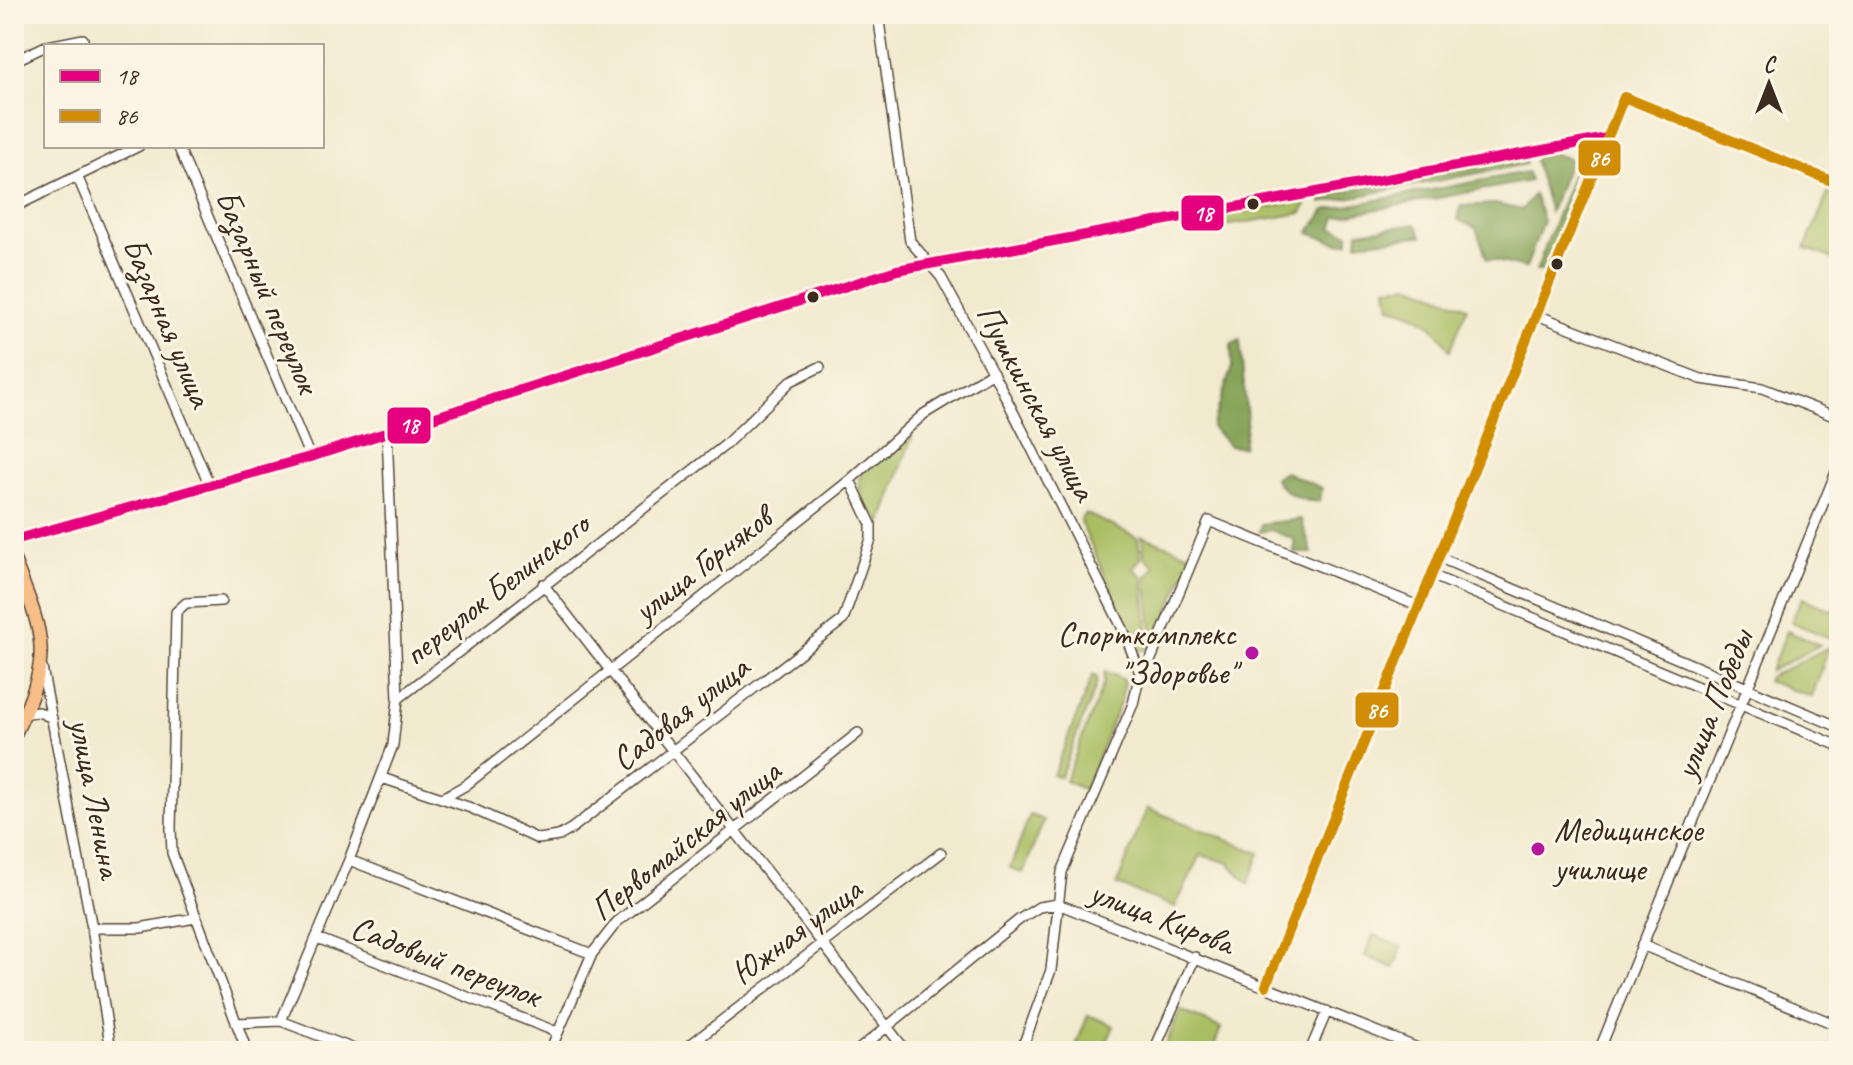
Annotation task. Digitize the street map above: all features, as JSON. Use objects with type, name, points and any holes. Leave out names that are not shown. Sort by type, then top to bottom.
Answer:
[{"type":"main road","name":"улица Ленина","points":[[14,560],[36,616],[42,668]]},
{"type":"main road","points":[[14,736],[20,713],[42,668]]},
{"type":"street","name":"Пушкинская улица","points":[[878,14],[910,241],[941,277],[993,372],[1123,629],[1140,673]]},
{"type":"street","points":[[57,44],[83,39]]},
{"type":"street","points":[[14,61],[44,47]]},
{"type":"street","points":[[1266,986],[1624,97],[1839,184]]},
{"type":"street","points":[[14,540],[310,457],[554,382],[868,278],[929,263],[1607,138]]},
{"type":"street","points":[[14,207],[135,148]]},
{"type":"street","name":"Базарный переулок","points":[[179,148],[310,457]]},
{"type":"street","name":"Базарная улица","points":[[78,178],[210,486]]},
{"type":"street","points":[[1537,315],[1701,379],[1762,388],[1839,418]]},
{"type":"street","name":"переулок Белинского","points":[[281,1021],[382,778],[393,745],[398,699],[724,446],[791,381],[820,367]]},
{"type":"street","name":"улица Горняков","points":[[443,798],[466,785],[850,480],[924,414],[993,372]]},
{"type":"street","points":[[387,432],[398,699]]},
{"type":"street","name":"улица Победы","points":[[1599,1051],[1839,465]]},
{"type":"street","name":"Садовая улица","points":[[443,798],[546,839],[571,829],[843,620],[871,539],[871,524],[850,480]]},
{"type":"street","points":[[1021,1051],[1051,970],[1062,872],[1133,704],[1140,673],[1151,659],[1209,521],[1418,606]]},
{"type":"street","points":[[1438,557],[1839,727]]},
{"type":"street","points":[[1431,575],[1839,746]]},
{"type":"street","points":[[543,584],[906,1051]]},
{"type":"street","points":[[221,601],[186,603],[176,612],[172,853],[247,1051]]},
{"type":"street","name":"улица Ленина","points":[[42,668],[92,928],[111,1051]]},
{"type":"street","points":[[20,713],[39,712],[52,718]]},
{"type":"street","name":"Первомайская улица","points":[[550,1051],[592,954],[617,922],[858,733]]},
{"type":"street","points":[[382,778],[443,798]]},
{"type":"street","name":"Южная улица","points":[[682,1051],[941,853]]},
{"type":"street","points":[[349,860],[592,954]]},
{"type":"street","points":[[857,1051],[1020,919],[1039,907],[1058,904]]},
{"type":"street","name":"улица Кирова","points":[[1058,904],[1425,1051]]},
{"type":"street","points":[[92,928],[140,928],[195,918]]},
{"type":"street","name":"Садовый переулок","points":[[317,938],[557,1032]]},
{"type":"street","points":[[1642,945],[1839,1026]]},
{"type":"street","points":[[1154,1051],[1195,957]]},
{"type":"street","points":[[1310,1051],[1327,1011]]},
{"type":"street","points":[[236,1023],[281,1021],[359,1051]]},
{"type":"green space","points":[[1554,154],[1570,159],[1550,212],[1533,156]]},
{"type":"green space","points":[[1524,158],[1526,164],[1321,203],[1321,196]]},
{"type":"green space","points":[[1577,163],[1582,169],[1543,271],[1536,271]]},
{"type":"green space","points":[[1527,172],[1530,181],[1336,217],[1332,228],[1349,233],[1349,242],[1339,243],[1309,233],[1325,210]]},
{"type":"green space","points":[[1829,191],[1839,195],[1839,261],[1805,248]]},
{"type":"green space","points":[[1534,194],[1543,221],[1526,268],[1487,259],[1476,228],[1458,220],[1461,206],[1495,204],[1522,210]]},
{"type":"green space","points":[[1308,200],[1302,213],[1212,228],[1210,218]]},
{"type":"green space","points":[[1416,224],[1422,236],[1357,243],[1358,232]]},
{"type":"green space","points":[[1412,285],[1467,307],[1450,351],[1426,322],[1390,307],[1387,287]]},
{"type":"green space","points":[[1240,340],[1247,420],[1243,447],[1229,446],[1212,427],[1232,367],[1231,344]]},
{"type":"green space","points":[[908,432],[912,437],[882,522],[864,501],[859,488],[860,475]]},
{"type":"green space","points":[[1285,472],[1322,488],[1319,501],[1300,498],[1282,488],[1275,478]]},
{"type":"green space","points":[[1085,513],[1138,538],[1141,558],[1133,568],[1143,577],[1150,650],[1139,650],[1080,521]]},
{"type":"green space","points":[[1301,519],[1312,553],[1294,553],[1294,539],[1271,530],[1259,532],[1261,524]]},
{"type":"green space","points":[[1142,536],[1193,555],[1154,645],[1146,577],[1155,566],[1144,557]]},
{"type":"green space","points":[[1802,598],[1839,613],[1832,639],[1791,622]]},
{"type":"green space","points":[[1787,631],[1820,645],[1770,671]]},
{"type":"green space","points":[[1829,647],[1812,697],[1767,681],[1769,677]]},
{"type":"green space","points":[[1105,671],[1124,680],[1121,700],[1085,790],[1065,781],[1103,685]]},
{"type":"green space","points":[[1093,675],[1097,677],[1096,686],[1060,777],[1053,775]]},
{"type":"green space","points":[[1147,808],[1260,853],[1248,884],[1229,863],[1201,855],[1175,907],[1117,885]]},
{"type":"green space","points":[[1030,815],[1044,820],[1023,873],[1010,868]]},
{"type":"green space","points":[[1373,935],[1402,947],[1394,968],[1365,956]]},
{"type":"green space","points":[[1180,1010],[1221,1028],[1212,1051],[1163,1051]]},
{"type":"green space","points":[[1088,1015],[1114,1026],[1103,1051],[1074,1051]]},
{"type":"transit line","name":"86","points":[[1266,986],[1624,97],[1839,184]]},
{"type":"transit line","name":"18","points":[[14,540],[310,457],[897,270],[1607,138]]},
{"type":"place","name":"Спорткомплекс \"Здоровье\"","points":[[1252,653]]},
{"type":"place","name":"Медицинское училище","points":[[1538,849]]}]
